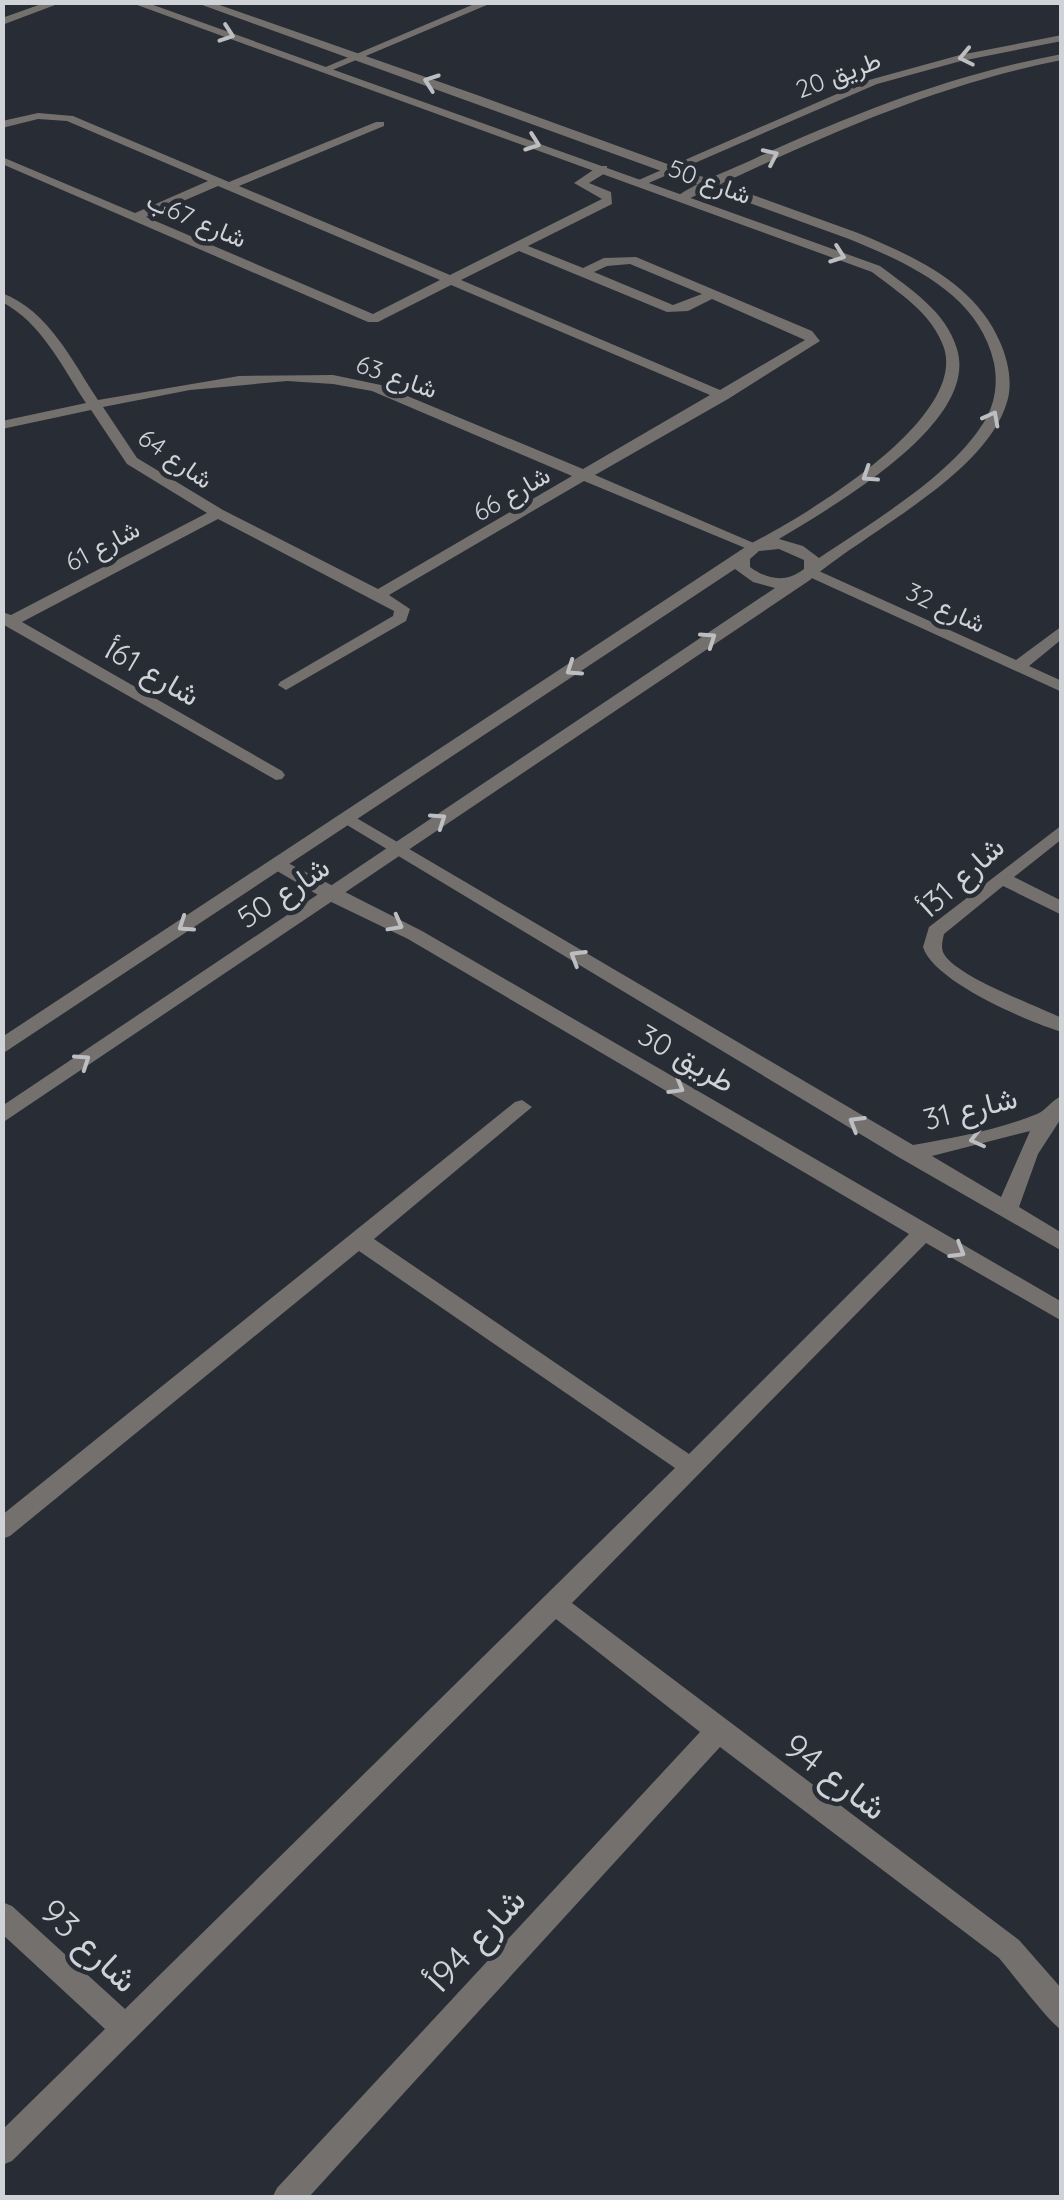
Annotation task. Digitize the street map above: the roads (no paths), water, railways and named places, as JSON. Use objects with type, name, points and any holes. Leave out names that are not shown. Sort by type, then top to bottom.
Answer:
[{"type":"street","points":[[2,22],[58,2]]},
{"type":"street","name":"شارع 50","points":[[2,1046],[928,433],[951,408],[962,380],[960,353],[930,306],[907,286],[876,269],[134,2]]},
{"type":"street","name":"شارع 50","points":[[2,1116],[806,574],[915,496],[990,426],[1001,402],[997,355],[990,332],[976,310],[928,271],[896,255],[671,169],[198,2]]},
{"type":"street","points":[[326,69],[489,2]]},
{"type":"street","name":"طريق 20","points":[[640,182],[873,82],[960,58],[1062,38]]},
{"type":"street","name":"طريق 20","points":[[682,197],[904,96],[990,71],[1062,57]]},
{"type":"street","points":[[2,126],[38,116],[70,118],[722,396]]},
{"type":"street","points":[[136,217],[380,124]]},
{"type":"street","name":"شارع 67ب","points":[[2,160],[373,319],[452,279]]},
{"type":"street","points":[[452,279],[608,201],[609,196],[580,183],[603,169]]},
{"type":"street","points":[[518,246],[672,309],[712,294]]},
{"type":"street","points":[[583,273],[604,262],[632,260],[712,294]]},
{"type":"street","name":"شارع 66","points":[[378,596],[812,344],[813,338],[808,334],[712,294]]},
{"type":"street","name":"شارع 64","points":[[2,297],[34,316],[132,460],[218,513],[378,596]]},
{"type":"street","name":"شارع 63","points":[[2,425],[243,379],[328,377],[376,388],[752,550]]},
{"type":"street","name":"شارع 61","points":[[6,620],[218,513]]},
{"type":"street","points":[[778,544],[798,549],[811,558],[806,574],[775,583],[755,578],[742,568],[752,550],[778,544]]},
{"type":"street","name":"شارع 32","points":[[806,574],[1062,687]]},
{"type":"street","points":[[286,684],[400,618],[402,609],[378,596]]},
{"type":"street","name":"شارع 61أ","points":[[6,620],[276,775]]},
{"type":"street","points":[[1017,666],[1062,630]]},
{"type":"street","name":"طريق 30","points":[[348,818],[1062,1243]]},
{"type":"street","name":"شارع 31أ","points":[[1062,830],[936,932],[932,950],[946,968],[1062,1026]]},
{"type":"street","name":"طريق 30","points":[[278,864],[329,894],[415,934],[1062,1313]]},
{"type":"street","points":[[1001,878],[1062,908]]},
{"type":"street","points":[[2,1530],[522,1107]]},
{"type":"street","name":"شارع 31","points":[[907,1153],[987,1137],[1054,1111]]},
{"type":"street","name":"شارع 31","points":[[1007,1212],[1016,1178],[1054,1111]]},
{"type":"street","points":[[2,2151],[555,1604],[924,1231]]},
{"type":"street","points":[[359,1240],[691,1467]]},
{"type":"street","name":"شارع 94","points":[[555,1604],[1009,1949],[1046,1990],[1062,2016]]},
{"type":"street","name":"شارع 94أ","points":[[287,2198],[718,1731]]},
{"type":"street","name":"شارع 93","points":[[2,1915],[126,2029]]}]
